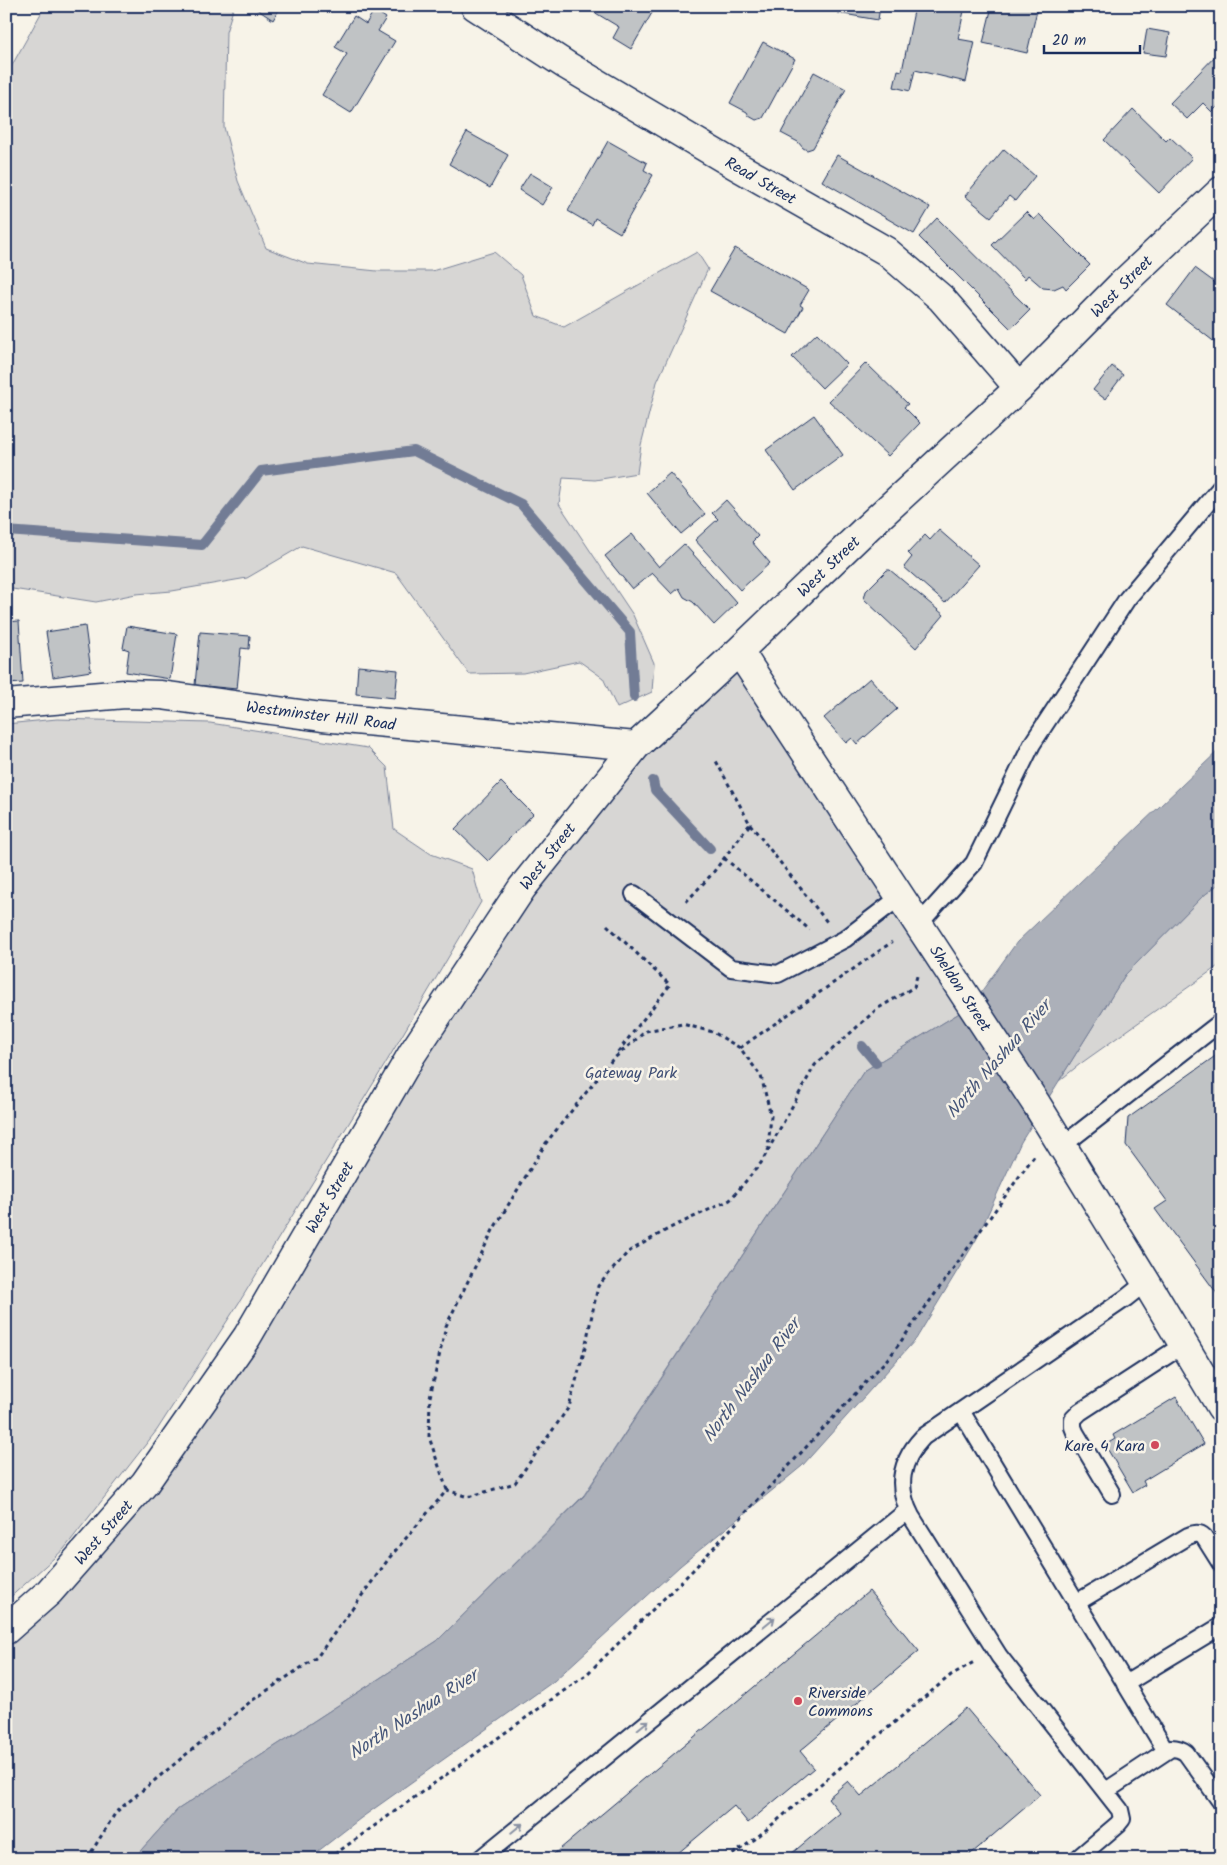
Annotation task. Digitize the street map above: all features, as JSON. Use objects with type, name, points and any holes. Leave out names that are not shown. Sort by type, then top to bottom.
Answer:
[{"type":"street","name":"Read Street","points":[[475,6],[566,65],[735,165],[886,251],[941,298],[1019,388]]},
{"type":"street","name":"West Street","points":[[6,1630],[49,1592],[145,1483],[247,1337],[412,1054],[522,888],[636,746],[739,651],[868,527],[1019,388],[1120,286],[1221,191]]},
{"type":"street","name":"Sheldon Street","points":[[739,651],[1037,1105],[1183,1345],[1217,1391]]},
{"type":"street","name":"Westminster Hill Road","points":[[6,704],[125,694],[161,695],[322,716],[636,746]]},
{"type":"lane","points":[[919,924],[974,864],[1032,744],[1127,599],[1221,488]]},
{"type":"lane","points":[[634,894],[731,968],[778,974],[845,939],[901,896]]},
{"type":"lane","points":[[1058,1139],[1221,1022]]},
{"type":"lane","points":[[1077,1859],[1122,1819],[1120,1810],[999,1656],[908,1510],[903,1497],[902,1486],[907,1460],[912,1449],[924,1437],[1126,1298],[1146,1282]]},
{"type":"lane","points":[[1112,1494],[1075,1432],[1073,1420],[1080,1412],[1183,1345]]},
{"type":"lane","points":[[961,1411],[1166,1751]]},
{"type":"lane","points":[[480,1859],[908,1510]]},
{"type":"lane","points":[[1076,1602],[1194,1533],[1204,1536],[1221,1564]]},
{"type":"lane","points":[[1125,1684],[1221,1626]]},
{"type":"lane","points":[[1106,1791],[1171,1748],[1182,1750],[1221,1802]]},
{"type":"path","points":[[716,761],[750,824],[832,929]]},
{"type":"path","points":[[682,906],[724,858],[750,824]]},
{"type":"path","points":[[724,858],[816,935]]},
{"type":"path","points":[[447,1490],[429,1437],[430,1397],[446,1326],[493,1230],[546,1143],[670,985],[607,925]]},
{"type":"path","points":[[740,1048],[892,942]]},
{"type":"path","points":[[447,1490],[468,1497],[515,1483],[569,1407],[585,1348],[598,1286],[628,1252],[670,1228],[730,1200],[761,1163],[815,1065],[877,1009],[914,987],[918,972]]},
{"type":"path","points":[[612,1060],[646,1031],[682,1024],[713,1032],[740,1048],[761,1076],[771,1116],[768,1149]]},
{"type":"path","points":[[328,1859],[586,1675],[686,1577],[891,1355],[963,1254],[1058,1139]]},
{"type":"path","points":[[87,1859],[116,1812],[250,1702],[317,1657],[390,1557],[447,1490]]},
{"type":"path","points":[[726,1859],[755,1839],[951,1675]]},
{"type":"green space","points":[[45,6],[234,6],[226,32],[224,127],[238,181],[266,248],[308,264],[377,271],[432,271],[494,252],[521,275],[536,316],[564,327],[697,252],[708,269],[657,382],[641,445],[637,473],[595,480],[563,478],[559,504],[633,615],[654,663],[652,692],[617,708],[603,678],[579,661],[523,673],[469,674],[396,573],[302,546],[247,578],[172,591],[136,594],[96,602],[6,588],[6,76]]},
{"type":"green space","name":"Gateway Park","points":[[739,651],[971,1006],[864,1071],[584,1495],[437,1641],[177,1810],[133,1859],[6,1859],[6,1630],[145,1483],[522,888]]},
{"type":"green space","points":[[57,719],[210,723],[368,748],[387,767],[394,829],[431,854],[472,869],[481,902],[384,1066],[240,1301],[157,1430],[64,1549],[6,1601],[6,724]]},
{"type":"green space","points":[[1221,882],[1221,964],[1059,1081],[1125,975],[1202,897]]},
{"type":"water","name":"North Nashua River","points":[[1221,748],[1221,882],[1202,897],[1125,975],[1021,1142],[976,1240],[916,1339],[802,1466],[680,1566],[554,1681],[361,1818],[308,1859],[133,1859],[177,1810],[437,1641],[584,1496],[864,1071],[971,1006],[1017,942]]},
{"type":"building","points":[[252,6],[281,6],[273,20]]},
{"type":"building","points":[[584,6],[656,6],[631,49],[613,38],[619,27]]},
{"type":"building","points":[[834,6],[880,6],[878,20],[838,13],[839,7]]},
{"type":"building","points":[[915,6],[965,6],[958,39],[975,42],[966,82],[915,70],[910,91],[894,87],[898,70],[902,71]]},
{"type":"building","points":[[992,6],[1038,6],[1027,53],[983,43]]},
{"type":"building","points":[[374,10],[386,18],[378,31],[395,41],[351,113],[322,95],[347,54],[335,47],[354,16],[366,24]]},
{"type":"building","points":[[1147,29],[1170,33],[1166,56],[1143,53]]},
{"type":"building","points":[[763,42],[795,59],[763,118],[756,120],[749,116],[747,112],[730,103]]},
{"type":"building","points":[[1221,50],[1221,103],[1212,112],[1203,103],[1187,119],[1170,103]]},
{"type":"building","points":[[814,72],[846,89],[813,148],[807,150],[798,142],[781,133]]},
{"type":"building","points":[[1133,109],[1166,141],[1170,137],[1192,158],[1159,193],[1104,140]]},
{"type":"building","points":[[467,132],[508,155],[490,188],[449,164]]},
{"type":"building","points":[[608,141],[647,163],[644,170],[653,175],[620,233],[595,218],[592,225],[568,211]]},
{"type":"building","points":[[1004,149],[1035,176],[1015,201],[1009,196],[991,217],[965,196]]},
{"type":"building","points":[[837,155],[930,207],[914,234],[822,181]]},
{"type":"building","points":[[530,173],[553,187],[542,205],[519,190]]},
{"type":"building","points":[[1026,212],[1034,220],[1039,214],[1090,265],[1066,289],[1063,285],[1054,289],[1043,288],[1028,275],[1025,279],[992,245]]},
{"type":"building","points":[[937,218],[1030,310],[1011,329],[919,237]]},
{"type":"building","points":[[735,248],[809,290],[800,305],[803,307],[788,334],[710,291]]},
{"type":"building","points":[[1195,268],[1221,287],[1221,347],[1167,305]]},
{"type":"building","points":[[817,333],[847,364],[822,388],[792,357]]},
{"type":"building","points":[[866,363],[908,404],[904,407],[920,423],[888,456],[829,401]]},
{"type":"building","points":[[1112,366],[1123,375],[1105,399],[1093,390]]},
{"type":"building","points":[[814,415],[843,455],[795,490],[766,450]]},
{"type":"building","points":[[670,473],[705,514],[681,534],[647,493]]},
{"type":"building","points":[[726,500],[758,536],[752,542],[770,563],[740,590],[695,540],[718,519],[712,513]]},
{"type":"building","points":[[939,530],[979,565],[945,603],[904,567],[912,557],[908,553],[925,535],[930,540]]},
{"type":"building","points":[[632,534],[659,567],[684,544],[737,603],[714,625],[693,602],[684,597],[679,588],[672,594],[652,573],[632,589],[605,556]]},
{"type":"building","points":[[887,570],[890,570],[944,615],[916,648],[864,599],[866,591]]},
{"type":"building","points":[[19,621],[23,683],[6,684],[6,622]]},
{"type":"building","points":[[85,626],[91,671],[53,677],[46,632]]},
{"type":"building","points":[[127,626],[177,634],[170,679],[126,672],[129,650],[123,648]]},
{"type":"building","points":[[200,632],[250,636],[249,649],[241,648],[237,689],[195,685]]},
{"type":"building","points":[[358,666],[398,670],[395,698],[356,694]]},
{"type":"building","points":[[870,678],[897,709],[857,744],[852,738],[846,743],[824,718]]},
{"type":"building","points":[[501,782],[533,814],[488,861],[455,829]]},
{"type":"building","points":[[1221,1052],[1221,1299],[1155,1209],[1167,1201],[1126,1145],[1128,1118]]},
{"type":"building","name":"Kare 4 Kara","points":[[1176,1397],[1204,1444],[1143,1481],[1145,1485],[1133,1492],[1105,1445],[1115,1439],[1113,1435]]},
{"type":"building","name":"Riverside Commons","points":[[869,1591],[919,1651],[800,1751],[814,1768],[748,1823],[734,1806],[671,1859],[548,1859]]},
{"type":"building","points":[[966,1708],[1040,1795],[965,1859],[785,1859],[840,1813],[828,1798],[848,1781],[861,1796]]},
{"type":"waterway","points":[[6,531],[202,545],[261,471],[414,451],[521,504],[630,632],[634,697]]},
{"type":"waterway","points":[[653,781],[655,790],[710,849]]},
{"type":"waterway","points":[[862,1046],[876,1063]]},
{"type":"place","name":"Kare 4 Kara","points":[[1155,1445]]},
{"type":"place","name":"Riverside Commons","points":[[798,1701]]}]
